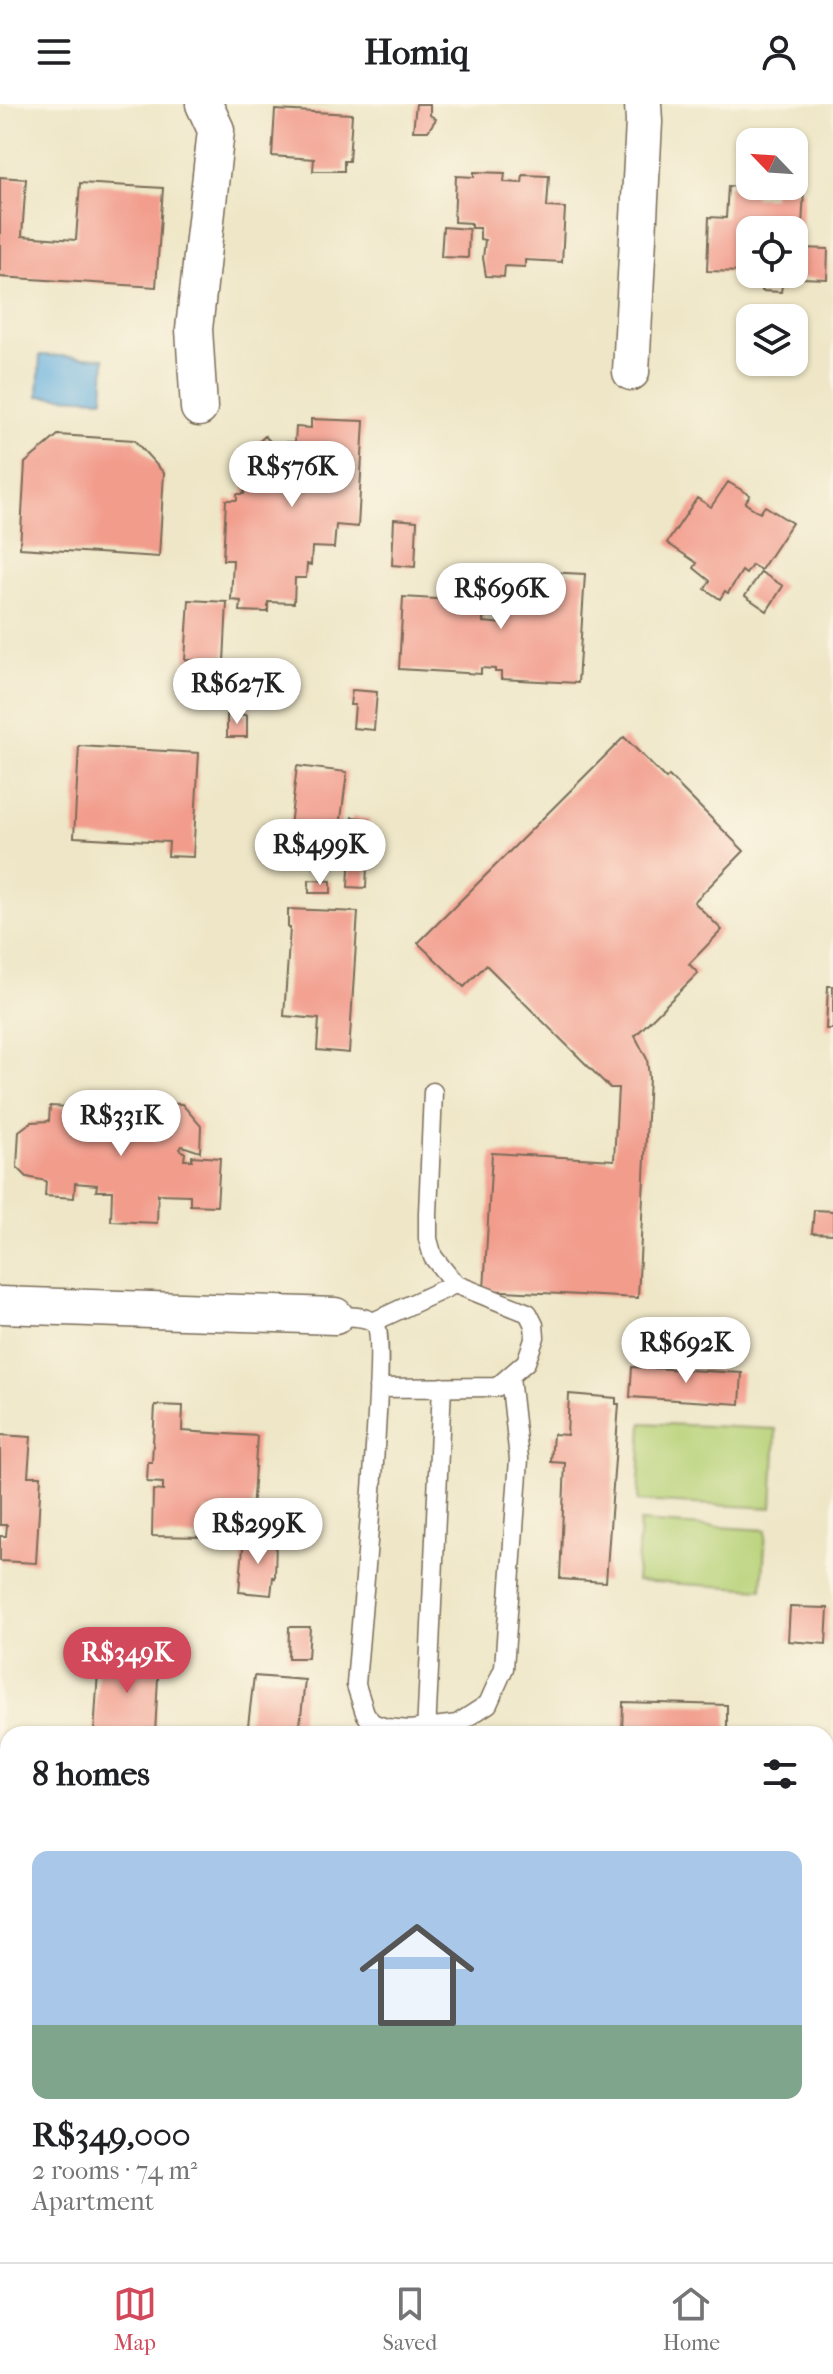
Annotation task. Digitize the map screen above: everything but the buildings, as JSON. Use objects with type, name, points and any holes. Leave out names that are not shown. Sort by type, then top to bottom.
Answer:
[{"type":"street","points":[[199,408],[194,329],[216,130],[204,104]]},
{"type":"street","points":[[631,372],[643,104]]},
{"type":"street","points":[[0,1305],[335,1316]]},
{"type":"lane","points":[[378,1388],[497,1387],[526,1362],[532,1349],[534,1325],[528,1313],[455,1284],[433,1257],[428,1239],[433,1092]]},
{"type":"lane","points":[[335,1316],[373,1322],[455,1284]]},
{"type":"lane","points":[[371,1726],[356,1685],[378,1388],[378,1332],[373,1322]]},
{"type":"lane","points":[[466,1726],[488,1704],[504,1668],[519,1459],[510,1377]]},
{"type":"lane","points":[[426,1726],[442,1387]]},
{"type":"green space","points":[[642,1423],[776,1429],[772,1508],[638,1501]]},
{"type":"green space","points":[[640,1522],[766,1530],[762,1589],[636,1581]]},
{"type":"water","points":[[40,355],[105,358],[103,399],[38,396]]}]
